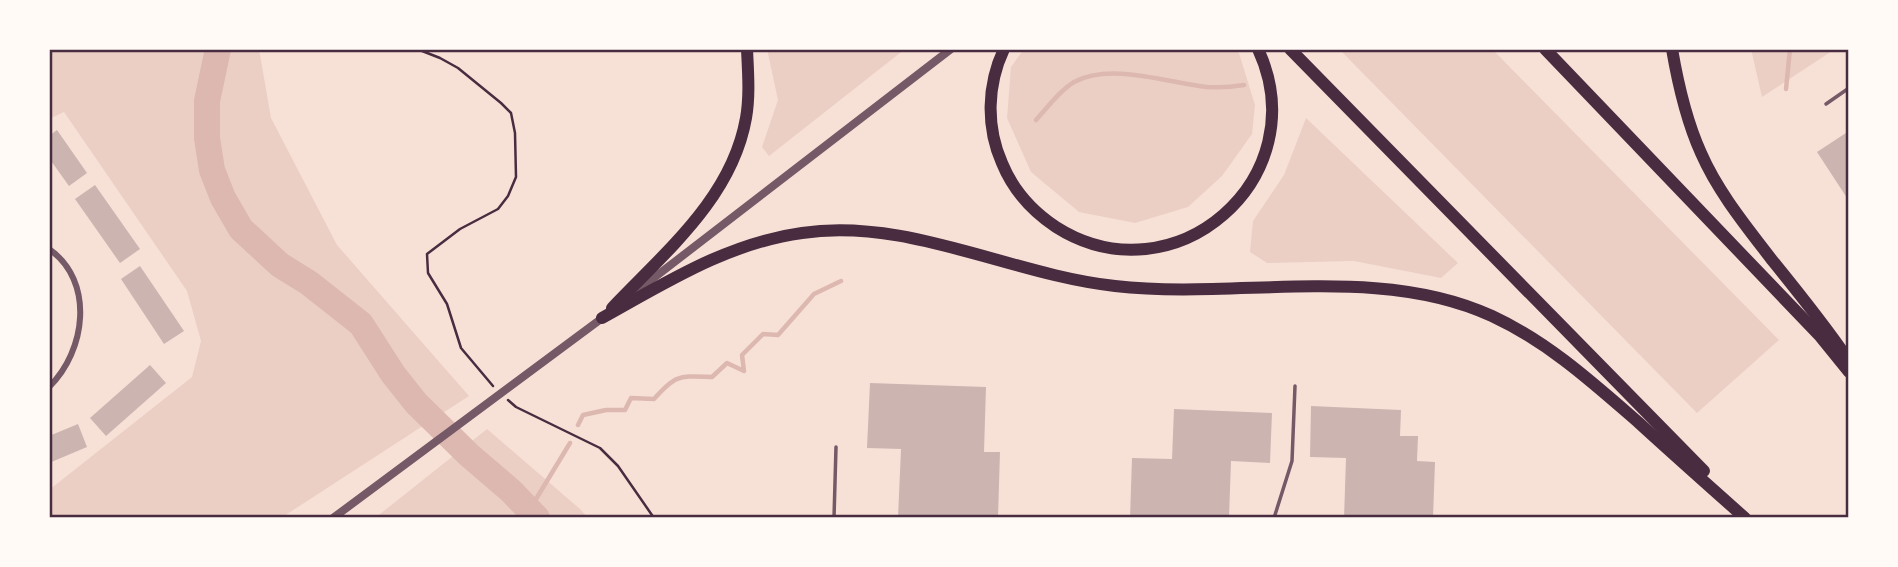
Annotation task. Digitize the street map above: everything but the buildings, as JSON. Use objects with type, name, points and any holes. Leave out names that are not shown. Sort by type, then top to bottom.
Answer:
[{"type":"highway","points":[[603,318],[702,214],[721,187],[736,154],[746,119],[749,85],[747,49]]},
{"type":"highway","points":[[1004,49],[992,85],[991,122],[997,152],[1020,196],[1042,218],[1064,232],[1111,248],[1137,249],[1159,247],[1208,227],[1227,213],[1257,176],[1266,156],[1273,112],[1271,89],[1258,49]]},
{"type":"highway","points":[[1290,49],[1750,518]]},
{"type":"highway","points":[[1545,49],[1810,326],[1849,372]]},
{"type":"highway","points":[[1672,49],[1689,121],[1701,154],[1715,181],[1736,213],[1822,322],[1849,362]]},
{"type":"highway","points":[[603,318],[708,260],[763,240],[804,232],[844,230],[875,232],[911,239],[1113,286],[1207,290],[1343,287],[1417,293],[1490,315],[1530,336],[1566,360],[1745,518]]},
{"type":"street","points":[[332,518],[603,318],[951,49]]},
{"type":"street","points":[[49,248],[69,268],[80,313],[79,334],[72,356],[49,387]]},
{"type":"lane","points":[[1826,104],[1849,88]]},
{"type":"lane","points":[[1274,518],[1292,461],[1294,386]]},
{"type":"lane","points":[[834,518],[836,447]]},
{"type":"path","points":[[417,49],[458,68],[511,113],[515,133],[516,177],[508,196],[498,209],[460,229],[427,254],[428,273],[446,304],[461,348],[494,388]]},
{"type":"path","points":[[502,394],[516,407],[600,448],[618,466],[654,518]]},
{"type":"shaded area","points":[[49,49],[259,49],[271,118],[337,245],[469,396],[281,518],[49,518],[49,490],[192,377],[201,341],[187,291],[64,112],[49,119]]},
{"type":"shaded area","points":[[767,49],[905,49],[769,156],[762,147],[778,100]]},
{"type":"shaded area","points":[[1024,49],[1235,49],[1239,53],[1255,105],[1252,134],[1222,176],[1188,207],[1135,223],[1079,212],[1031,172],[1007,118],[1011,67]]},
{"type":"shaded area","points":[[1339,49],[1492,49],[1779,340],[1697,413]]},
{"type":"shaded area","points":[[1751,49],[1835,49],[1762,97]]},
{"type":"shaded area","points":[[1306,118],[1458,263],[1441,278],[1354,261],[1267,263],[1250,252],[1253,221],[1284,175]]},
{"type":"shaded area","points":[[487,429],[588,518],[375,518]]},
{"type":"waterway","points":[[49,53],[50,49]]},
{"type":"waterway","points":[[218,49],[207,101],[207,138],[212,170],[223,198],[241,229],[280,265],[309,283],[361,324],[393,374],[416,403],[537,518]]},
{"type":"waterway","points":[[1786,89],[1790,49]]},
{"type":"waterway","points":[[1036,120],[1063,90],[1089,76],[1122,74],[1207,87],[1244,85]]},
{"type":"waterway","points":[[578,425],[583,415],[606,410],[625,410],[631,398],[654,399],[679,378],[712,377],[727,363],[744,371],[742,355],[763,334],[778,335],[814,294],[841,281]]},
{"type":"waterway","points":[[530,509],[570,443]]}]
